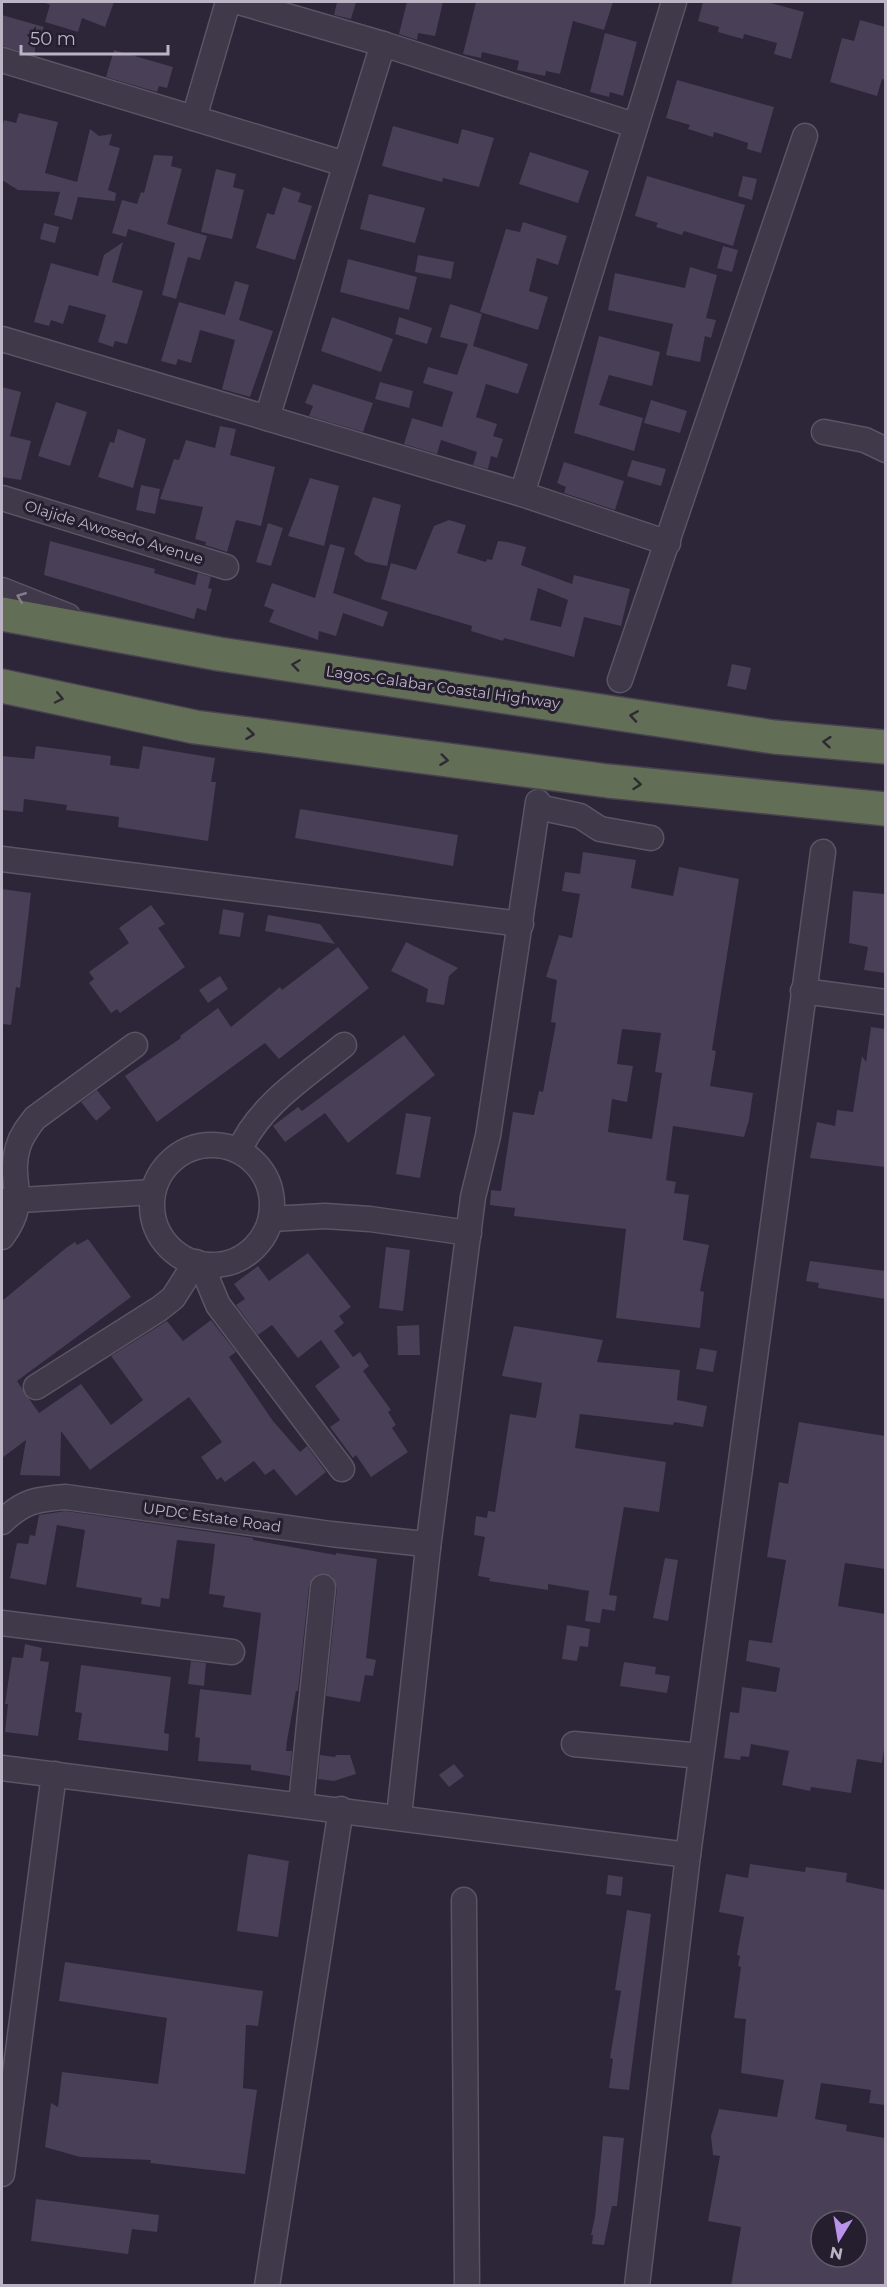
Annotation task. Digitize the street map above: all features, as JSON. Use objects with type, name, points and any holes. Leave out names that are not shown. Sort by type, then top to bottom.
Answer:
[{"type":"highway","name":"Lagos-Calabar Coastal Highway","points":[[2,614],[219,654],[774,737],[885,747]]},
{"type":"highway","points":[[2,686],[195,727],[608,781],[885,809]]},
{"type":"street","points":[[194,118],[228,2]]},
{"type":"street","points":[[239,2],[383,44],[634,125]]},
{"type":"street","points":[[522,494],[634,125],[674,2]]},
{"type":"street","points":[[267,418],[383,44]]},
{"type":"street","points":[[2,60],[345,164]]},
{"type":"street","points":[[620,680],[805,136]]},
{"type":"street","points":[[2,339],[522,494],[668,543]]},
{"type":"street","points":[[824,432],[865,440],[885,450]]},
{"type":"street","name":"Olajide Awosedo Avenue","points":[[2,498],[226,567]]},
{"type":"street","points":[[2,590],[115,634]]},
{"type":"street","points":[[399,1816],[428,1548],[473,1197],[488,1136],[538,804],[580,816],[600,829],[651,838]]},
{"type":"street","points":[[637,2286],[688,1855],[822,852]]},
{"type":"street","points":[[2,859],[521,924]]},
{"type":"street","points":[[803,991],[885,1002]]},
{"type":"street","points":[[2,1237],[16,1215],[10,1201],[17,1153],[30,1125],[35,1118],[135,1045]]},
{"type":"street","points":[[239,1151],[250,1129],[267,1109],[344,1045]]},
{"type":"street","points":[[219,1145],[239,1151],[256,1164],[267,1179],[272,1198],[272,1219],[263,1238],[249,1254],[228,1263],[202,1264],[187,1260],[170,1247],[157,1230],[152,1213],[153,1192],[161,1172],[176,1157],[198,1147],[219,1145]]},
{"type":"street","points":[[10,1201],[153,1192]]},
{"type":"street","points":[[272,1219],[325,1216],[359,1218],[469,1233]]},
{"type":"street","points":[[36,1387],[159,1309],[173,1298],[202,1264]]},
{"type":"street","points":[[202,1264],[218,1305],[342,1470]]},
{"type":"street","name":"UPDC Estate Road","points":[[2,1522],[15,1509],[37,1499],[66,1497],[331,1534],[416,1543],[428,1548]]},
{"type":"street","points":[[302,1804],[322,1587]]},
{"type":"street","points":[[2,1623],[232,1652]]},
{"type":"street","points":[[574,1744],[701,1756]]},
{"type":"street","points":[[2,1768],[399,1816],[688,1855]]},
{"type":"street","points":[[2,2174],[54,1774]]},
{"type":"street","points":[[267,2286],[341,1809]]},
{"type":"street","points":[[464,1900],[467,2286]]},
{"type":"building","points":[[43,2],[114,2],[105,27],[82,18],[78,32],[45,22],[50,5]]},
{"type":"building","points":[[337,2],[356,2],[351,19],[334,15]]},
{"type":"building","points":[[407,2],[443,2],[435,36],[418,33],[417,40],[399,34]]},
{"type":"building","points":[[476,2],[613,2],[604,30],[573,21],[560,74],[546,71],[545,76],[517,70],[519,61],[482,52],[481,58],[463,54]]},
{"type":"building","points":[[703,2],[767,2],[804,12],[791,59],[774,54],[777,43],[744,34],[743,39],[718,32],[719,27],[698,21]]},
{"type":"building","points":[[2,15],[44,27],[35,46],[35,55],[2,46]]},
{"type":"building","points":[[860,20],[885,27],[885,80],[882,79],[877,96],[830,82],[842,38],[854,41]]},
{"type":"building","points":[[605,33],[637,42],[623,96],[610,92],[609,97],[590,92]]},
{"type":"building","points":[[114,50],[173,67],[167,88],[159,86],[157,92],[106,77]]},
{"type":"building","points":[[677,80],[774,107],[761,153],[747,149],[748,143],[714,132],[713,137],[688,129],[690,125],[666,118]]},
{"type":"building","points":[[19,113],[58,122],[45,173],[77,182],[90,129],[99,136],[112,134],[109,145],[120,148],[108,190],[116,193],[115,201],[78,197],[72,220],[54,215],[60,192],[18,190],[2,180],[4,120],[16,123]]},
{"type":"building","points":[[393,126],[458,144],[462,129],[494,138],[479,187],[443,178],[442,182],[382,166]]},
{"type":"building","points":[[530,152],[589,171],[578,203],[519,184]]},
{"type":"building","points":[[154,155],[173,156],[171,166],[182,169],[167,224],[207,236],[200,260],[188,257],[176,299],[162,295],[175,243],[128,229],[126,237],[112,233],[122,200],[137,204],[141,192],[144,193]]},
{"type":"building","points":[[216,169],[236,174],[233,187],[244,190],[232,239],[201,232]]},
{"type":"building","points":[[647,176],[745,205],[733,246],[684,231],[682,235],[656,227],[658,223],[635,216]]},
{"type":"building","points":[[743,176],[757,179],[752,200],[738,196]]},
{"type":"building","points":[[283,187],[301,193],[298,202],[312,206],[295,260],[256,248],[267,213],[274,215]]},
{"type":"building","points":[[369,194],[425,208],[415,243],[360,229]]},
{"type":"building","points":[[523,222],[567,236],[558,265],[537,258],[529,291],[548,297],[538,330],[480,312],[506,229],[520,232]]},
{"type":"building","points":[[44,223],[59,227],[55,243],[40,239]]},
{"type":"building","points":[[123,242],[112,282],[143,291],[127,344],[115,341],[113,347],[98,342],[106,315],[69,305],[63,324],[51,320],[49,326],[34,322],[51,263],[98,276],[104,255]]},
{"type":"building","points":[[723,246],[738,250],[732,272],[717,268]]},
{"type":"building","points":[[418,255],[454,262],[451,279],[415,272]]},
{"type":"building","points":[[348,259],[417,277],[409,310],[340,292]]},
{"type":"building","points":[[690,267],[717,275],[706,318],[716,320],[711,338],[705,336],[700,362],[666,355],[673,324],[608,310],[615,273],[685,288]]},
{"type":"building","points":[[235,281],[249,285],[239,320],[273,331],[250,397],[222,389],[235,340],[200,330],[191,363],[178,359],[176,365],[161,361],[179,302],[225,315]]},
{"type":"building","points":[[450,304],[482,314],[473,346],[528,364],[518,394],[486,384],[476,417],[497,424],[493,436],[503,439],[497,458],[491,456],[488,469],[473,465],[477,452],[441,440],[437,454],[404,444],[412,418],[442,427],[453,392],[423,383],[428,367],[457,375],[468,344],[440,337]]},
{"type":"building","points":[[332,317],[393,339],[381,372],[321,351]]},
{"type":"building","points":[[399,317],[432,328],[427,344],[395,334]]},
{"type":"building","points":[[599,336],[660,352],[652,386],[609,375],[599,405],[643,418],[634,451],[574,433]]},
{"type":"building","points":[[380,382],[413,391],[409,408],[375,399]]},
{"type":"building","points":[[313,384],[373,403],[363,432],[309,416],[313,406],[305,403]]},
{"type":"building","points":[[2,387],[21,392],[10,436],[31,441],[21,480],[2,477]]},
{"type":"building","points":[[651,400],[687,411],[680,433],[644,423]]},
{"type":"building","points":[[56,402],[87,412],[70,466],[38,456]]},
{"type":"building","points":[[220,426],[236,429],[230,455],[275,467],[261,526],[236,520],[227,552],[195,539],[203,507],[160,499],[174,459],[179,460],[186,440],[215,448]]},
{"type":"building","points":[[118,429],[146,439],[133,488],[98,477],[110,442],[114,443]]},
{"type":"building","points":[[632,460],[666,469],[661,486],[627,476]]},
{"type":"building","points":[[564,462],[624,481],[615,510],[564,493],[566,487],[557,483]]},
{"type":"building","points":[[310,478],[339,486],[324,546],[288,536]]},
{"type":"building","points":[[141,485],[160,489],[155,514],[136,510]]},
{"type":"building","points":[[373,497],[401,505],[387,566],[366,562],[354,554]]},
{"type":"building","points":[[449,520],[466,525],[457,553],[486,562],[487,559],[492,560],[498,541],[507,542],[526,547],[521,565],[572,584],[574,575],[630,589],[621,626],[584,617],[574,657],[504,638],[503,641],[471,631],[472,626],[381,599],[391,563],[416,570],[434,526]],"holes":[[[538,588],[568,600],[561,627],[530,620]]]},
{"type":"building","points":[[268,523],[283,528],[271,566],[256,562]]},
{"type":"building","points":[[50,541],[155,569],[154,573],[195,585],[198,573],[211,577],[208,588],[212,589],[206,611],[197,608],[194,619],[44,575]]},
{"type":"building","points":[[330,544],[345,548],[333,593],[388,612],[383,627],[343,613],[336,636],[319,631],[318,640],[269,622],[274,610],[264,606],[272,583],[315,598]]},
{"type":"building","points":[[732,664],[751,668],[746,690],[727,686]]},
{"type":"building","points":[[36,746],[111,756],[110,765],[139,769],[143,746],[215,758],[211,782],[216,782],[208,841],[118,827],[119,817],[66,810],[67,805],[24,799],[23,812],[2,810],[2,756],[34,759]]},
{"type":"building","points":[[300,809],[458,835],[453,866],[295,838]]},
{"type":"building","points":[[583,852],[636,860],[631,888],[673,896],[679,867],[739,879],[712,1050],[716,1051],[710,1086],[753,1093],[749,1120],[744,1137],[673,1126],[666,1180],[676,1182],[674,1193],[689,1195],[683,1240],[709,1245],[700,1291],[704,1292],[700,1328],[616,1318],[626,1229],[514,1216],[515,1208],[490,1205],[491,1190],[501,1191],[513,1112],[534,1115],[539,1091],[543,1092],[556,1023],[551,1022],[557,980],[546,977],[559,935],[572,938],[580,894],[562,891],[565,872],[580,874]],"holes":[[[622,1029],[661,1033],[655,1072],[662,1073],[652,1139],[608,1132],[612,1099],[627,1102],[633,1066],[617,1064]]]},
{"type":"building","points":[[2,889],[31,893],[20,988],[16,987],[11,1025],[2,1024]]},
{"type":"building","points":[[853,891],[885,894],[885,973],[864,970],[868,947],[849,943]]},
{"type":"building","points":[[151,905],[165,924],[158,928],[185,967],[120,1013],[117,1009],[111,1013],[89,983],[94,979],[89,972],[129,943],[119,928]]},
{"type":"building","points":[[223,909],[244,913],[240,937],[219,934]]},
{"type":"building","points":[[268,915],[320,924],[335,944],[265,931]]},
{"type":"building","points":[[406,942],[458,968],[449,976],[444,1005],[426,1002],[428,989],[391,971]]},
{"type":"building","points":[[338,947],[369,988],[279,1059],[265,1043],[157,1122],[125,1076],[181,1038],[180,1036],[218,1008],[231,1027],[280,987],[282,990]]},
{"type":"building","points":[[220,976],[228,989],[208,1003],[199,990]]},
{"type":"building","points":[[871,1027],[885,1029],[885,1167],[810,1158],[817,1122],[835,1126],[837,1110],[853,1112],[862,1056],[866,1062]]},
{"type":"building","points":[[404,1035],[435,1075],[348,1143],[325,1113],[285,1142],[273,1126],[298,1107],[302,1111]]},
{"type":"building","points":[[97,1090],[111,1108],[96,1121],[81,1102]]},
{"type":"building","points":[[406,1113],[431,1117],[420,1178],[396,1174]]},
{"type":"building","points":[[88,1239],[131,1297],[17,1381],[39,1413],[81,1384],[111,1425],[143,1400],[111,1356],[167,1321],[183,1341],[211,1320],[236,1352],[229,1357],[273,1421],[300,1452],[307,1446],[326,1472],[296,1496],[274,1469],[265,1475],[254,1461],[225,1482],[221,1477],[217,1480],[201,1457],[222,1442],[189,1397],[90,1470],[61,1431],[60,1476],[20,1475],[26,1440],[2,1458],[2,1301],[66,1248],[75,1242],[77,1245]]},
{"type":"building","points":[[386,1247],[410,1250],[403,1311],[379,1308]]},
{"type":"building","points":[[308,1253],[351,1307],[339,1316],[344,1323],[334,1331],[353,1357],[360,1352],[369,1366],[363,1371],[391,1410],[388,1412],[396,1425],[392,1428],[408,1452],[371,1477],[356,1455],[353,1458],[330,1427],[340,1420],[315,1386],[340,1367],[321,1340],[298,1358],[272,1325],[258,1335],[236,1305],[245,1299],[234,1284],[258,1266],[269,1281]]},
{"type":"building","points":[[810,1261],[885,1271],[885,1299],[818,1288],[819,1283],[806,1281]]},
{"type":"building","points":[[419,1325],[420,1355],[398,1355],[397,1326]]},
{"type":"building","points":[[514,1326],[603,1340],[597,1362],[680,1370],[677,1400],[707,1406],[703,1427],[674,1422],[673,1425],[580,1414],[575,1448],[666,1462],[659,1512],[624,1507],[609,1595],[617,1596],[615,1611],[602,1609],[600,1623],[585,1621],[589,1591],[548,1584],[548,1590],[489,1581],[490,1578],[478,1576],[485,1537],[474,1535],[476,1516],[487,1518],[488,1511],[495,1512],[510,1414],[536,1418],[542,1383],[502,1376]]},
{"type":"building","points":[[700,1348],[717,1351],[713,1372],[696,1369]]},
{"type":"building","points":[[799,1422],[885,1436],[885,1569],[845,1563],[838,1606],[885,1614],[885,1743],[882,1763],[857,1759],[851,1793],[811,1787],[810,1791],[782,1785],[789,1751],[751,1744],[749,1757],[741,1756],[740,1760],[724,1758],[730,1712],[739,1713],[742,1687],[776,1692],[780,1668],[746,1661],[749,1640],[772,1643],[786,1560],[767,1557],[779,1482],[788,1484]]},
{"type":"building","points":[[66,1511],[253,1538],[253,1540],[336,1555],[336,1553],[377,1559],[366,1658],[376,1660],[373,1676],[365,1675],[360,1702],[326,1696],[337,1588],[332,1576],[318,1574],[309,1586],[298,1691],[296,1691],[287,1741],[286,1751],[292,1751],[290,1776],[251,1770],[251,1765],[198,1761],[200,1738],[195,1737],[200,1689],[251,1695],[261,1613],[223,1607],[225,1596],[209,1594],[215,1544],[177,1540],[169,1599],[161,1598],[160,1607],[141,1604],[142,1598],[76,1587],[85,1530],[57,1525],[46,1585],[10,1578],[17,1543],[28,1544],[30,1535],[35,1536],[39,1515]]},
{"type":"building","points":[[665,1558],[678,1560],[668,1621],[653,1618]]},
{"type":"building","points":[[567,1625],[590,1629],[588,1647],[580,1646],[577,1661],[562,1659]]},
{"type":"building","points":[[25,1644],[42,1648],[40,1661],[49,1662],[38,1736],[5,1732],[8,1704],[5,1704],[12,1657],[23,1658]]},
{"type":"building","points":[[191,1661],[206,1663],[204,1686],[188,1684]]},
{"type":"building","points":[[624,1662],[656,1667],[655,1674],[670,1676],[667,1693],[620,1686]]},
{"type":"building","points":[[81,1665],[171,1677],[164,1733],[169,1734],[168,1751],[78,1740],[82,1713],[75,1712]]},
{"type":"building","points":[[320,1755],[335,1757],[336,1755],[350,1755],[356,1774],[334,1781],[318,1779]]},
{"type":"building","points":[[454,1764],[464,1776],[449,1787],[439,1775]]},
{"type":"building","points":[[248,1854],[289,1861],[278,1937],[237,1931]]},
{"type":"building","points":[[750,1864],[805,1872],[806,1867],[847,1873],[846,1882],[885,1890],[885,2105],[869,2103],[871,2090],[821,2083],[815,2119],[847,2125],[846,2131],[885,2138],[885,2286],[731,2286],[741,2227],[708,2221],[720,2156],[713,2155],[711,2136],[719,2109],[777,2117],[784,2080],[741,2073],[746,2019],[734,2018],[741,1967],[738,1966],[740,1956],[737,1955],[744,1917],[719,1912],[726,1874],[748,1878]]},
{"type":"building","points":[[608,1875],[623,1877],[621,1896],[606,1894]]},
{"type":"building","points":[[627,1910],[651,1914],[629,2090],[609,2088],[613,2059],[610,2058],[621,1991],[615,1990]]},
{"type":"building","points":[[65,1962],[263,1991],[258,2026],[246,2025],[243,2088],[257,2090],[245,2174],[150,2163],[151,2160],[80,2157],[45,2147],[51,2103],[58,2107],[62,2072],[158,2084],[167,2018],[59,2001]]},
{"type":"building","points":[[603,2136],[624,2138],[617,2206],[612,2206],[604,2245],[592,2244],[593,2235],[591,2235],[595,2217]]},
{"type":"building","points":[[36,2199],[159,2215],[157,2232],[132,2229],[128,2254],[31,2241]]}]
